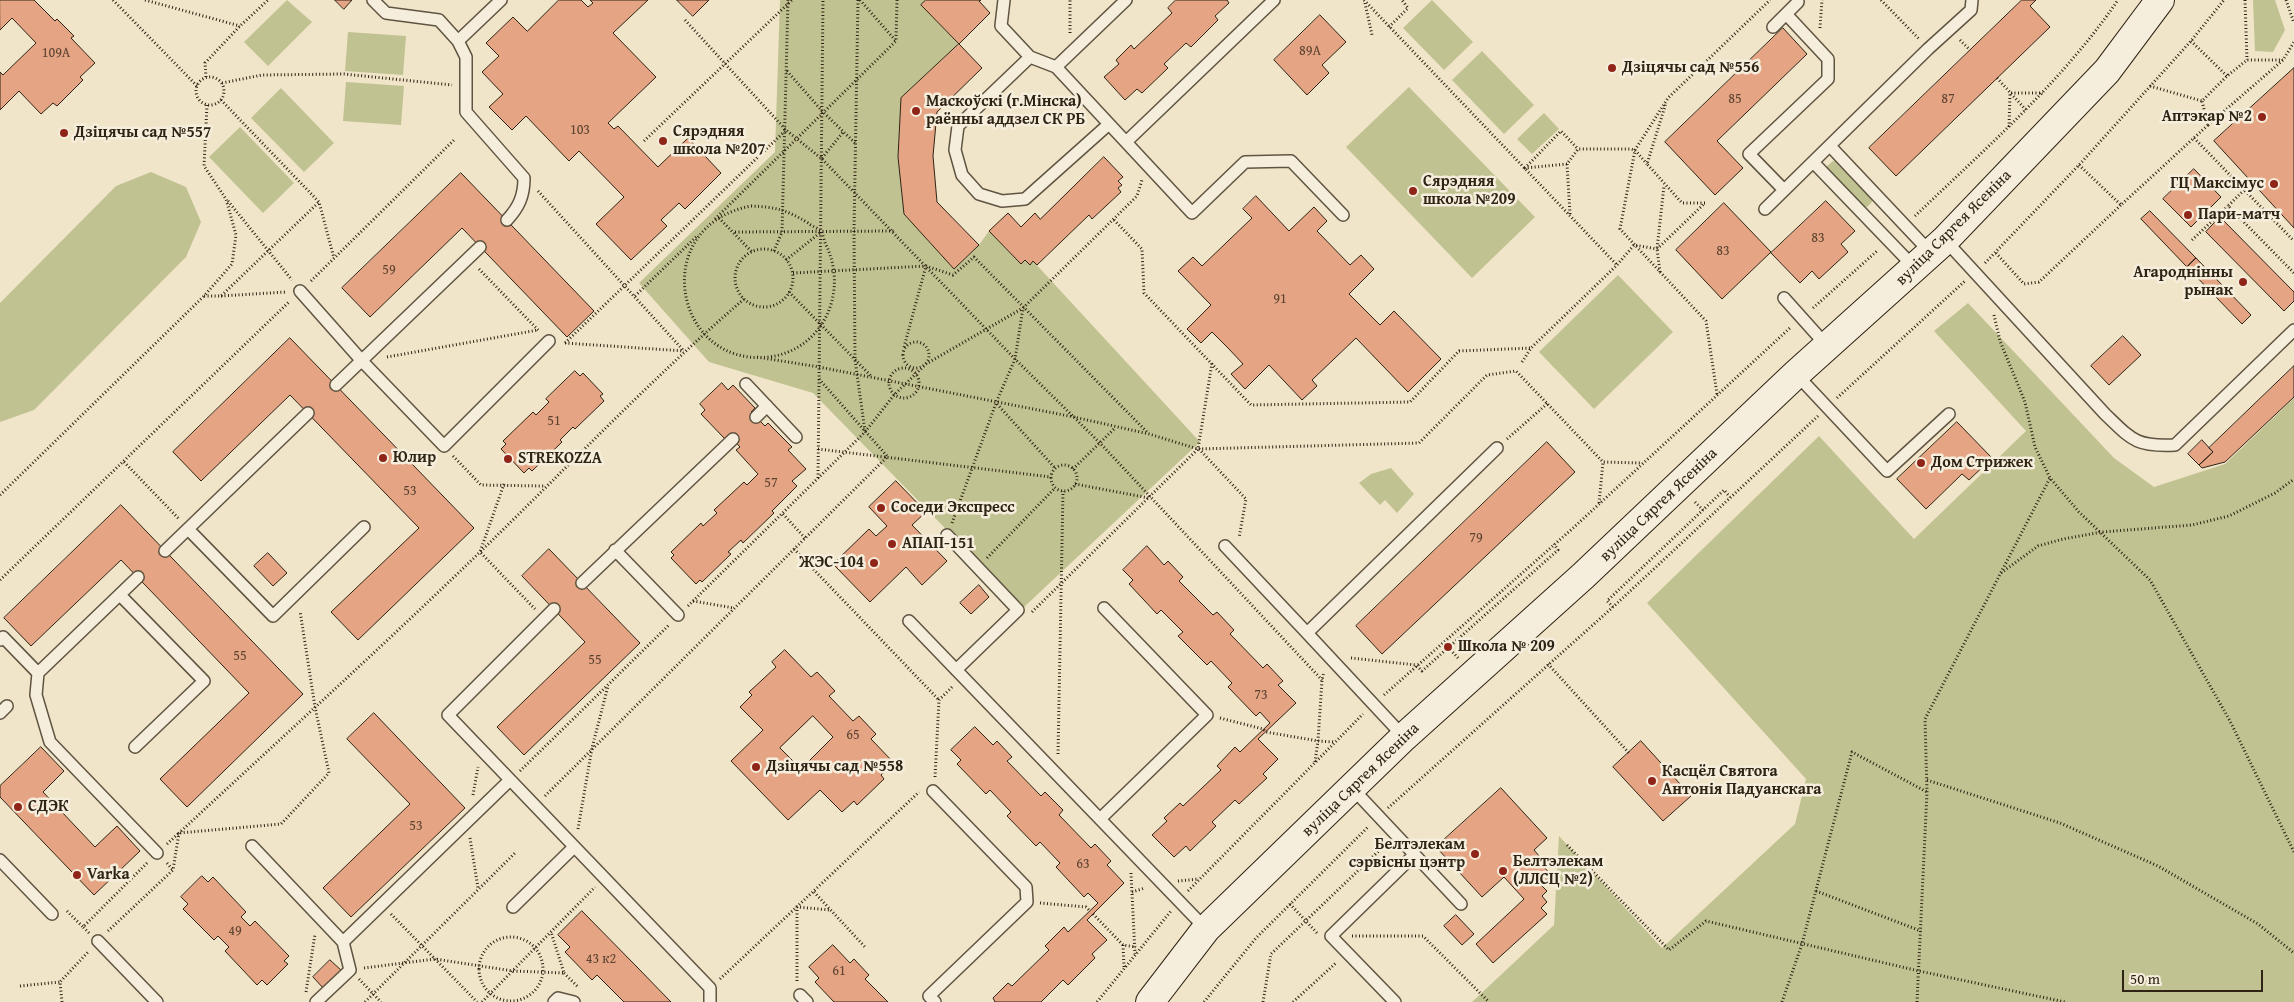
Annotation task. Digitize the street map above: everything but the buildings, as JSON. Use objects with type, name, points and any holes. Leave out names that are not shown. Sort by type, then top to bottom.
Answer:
[{"type":"main road","name":"вуліца Сяргея Ясеніна","points":[[1150,1002],[1206,929],[1404,737],[1583,576],[1796,374],[1930,254],[2107,71],[2160,0]]},
{"type":"lane","points":[[373,0],[386,13],[439,20],[458,42],[466,57],[466,112],[524,178],[524,191],[517,210],[507,220]]},
{"type":"lane","points":[[458,42],[501,0]]},
{"type":"lane","points":[[1004,0],[1002,26],[1030,57],[1056,67],[1192,213],[1245,162],[1291,161],[1343,215]]},
{"type":"lane","points":[[1056,67],[1126,0]]},
{"type":"lane","points":[[1126,142],[1274,0]]},
{"type":"lane","points":[[1765,209],[1928,49],[1971,10],[1972,0]]},
{"type":"lane","points":[[1773,27],[1798,2]]},
{"type":"lane","points":[[1784,190],[1749,154],[1828,79],[1828,58],[1786,14]]},
{"type":"lane","points":[[1030,57],[958,126],[955,150],[962,175],[979,194],[1002,201],[1025,199],[1108,124]]},
{"type":"lane","points":[[1830,146],[1930,254]]},
{"type":"lane","points":[[1813,162],[1888,241],[1930,254],[1974,272],[2127,435],[2141,444],[2175,445],[2294,330]]},
{"type":"lane","points":[[336,385],[480,247]]},
{"type":"lane","points":[[300,291],[362,361],[444,446],[549,341]]},
{"type":"lane","points":[[1784,298],[1827,346]]},
{"type":"lane","points":[[1796,374],[1887,471],[1949,414]]},
{"type":"lane","points":[[746,384],[796,437]]},
{"type":"lane","points":[[756,417],[767,406]]},
{"type":"lane","points":[[165,551],[308,412]]},
{"type":"lane","points":[[582,583],[732,439]]},
{"type":"lane","points":[[1306,633],[1498,448]]},
{"type":"lane","points":[[188,528],[272,616],[364,527]]},
{"type":"lane","points":[[947,535],[1018,610],[959,673]]},
{"type":"lane","points":[[1225,546],[1404,737]]},
{"type":"lane","points":[[616,550],[678,615]]},
{"type":"lane","points":[[138,577],[38,673],[36,694],[50,742],[157,853]]},
{"type":"lane","points":[[120,595],[204,681],[135,747]]},
{"type":"lane","points":[[1100,819],[1207,715],[1104,608]]},
{"type":"lane","points":[[554,610],[448,714],[710,988],[710,1002]]},
{"type":"lane","points":[[909,622],[1206,929]]},
{"type":"lane","points":[[0,640],[3,637],[38,673]]},
{"type":"lane","points":[[343,942],[510,780]]},
{"type":"lane","points":[[932,786],[1026,887],[1027,902],[929,996],[935,1002]]},
{"type":"lane","points":[[1352,788],[1460,904]]},
{"type":"lane","points":[[252,846],[343,942],[350,970],[316,1002]]},
{"type":"lane","points":[[513,907],[574,847]]},
{"type":"lane","points":[[1394,1002],[1331,936],[1414,855]]},
{"type":"lane","points":[[0,860],[52,914]]},
{"type":"lane","points":[[98,941],[157,1002]]},
{"type":"lane","points":[[554,1002],[558,998],[574,1002]]},
{"type":"path","points":[[114,0],[197,86],[198,99],[208,105],[215,104],[221,100],[225,92],[222,83],[216,77],[206,77],[197,86]]},
{"type":"path","points":[[145,0],[240,26]]},
{"type":"path","points":[[206,77],[205,63],[268,0]]},
{"type":"path","points":[[818,478],[824,0]]},
{"type":"path","points":[[859,0],[896,41]]},
{"type":"path","points":[[859,0],[854,231],[855,360],[865,432]]},
{"type":"path","points":[[635,296],[822,111],[896,41],[897,0]]},
{"type":"path","points":[[1070,0],[1070,54]]},
{"type":"path","points":[[1365,0],[1617,265]]},
{"type":"path","points":[[1365,0],[1372,35]]},
{"type":"path","points":[[1389,27],[1408,8],[1402,0]]},
{"type":"path","points":[[1717,394],[1706,321],[1620,229],[1635,150],[1668,98],[1770,0]]},
{"type":"path","points":[[1819,48],[1822,0]]},
{"type":"path","points":[[1881,0],[1928,49]]},
{"type":"path","points":[[1905,225],[2043,93],[2094,35],[2118,0]]},
{"type":"path","points":[[1204,1002],[1256,938],[1379,816],[1613,607],[1996,252],[2079,165],[2191,41],[2224,0]]},
{"type":"path","points":[[2245,0],[2247,60]]},
{"type":"path","points":[[2286,0],[2294,23]]},
{"type":"path","points":[[644,140],[789,1]]},
{"type":"path","points":[[774,251],[782,232],[789,1]]},
{"type":"path","points":[[685,20],[786,130],[822,159],[894,231],[1015,359],[1100,443],[1322,680]]},
{"type":"path","points":[[2191,41],[2227,76]]},
{"type":"path","points":[[1996,252],[2024,284],[2039,282],[2208,125],[2283,60],[2294,42]]},
{"type":"path","points":[[2202,101],[2227,76],[2247,60],[2283,60]]},
{"type":"path","points":[[787,71],[822,111],[855,143]]},
{"type":"path","points":[[222,83],[262,75],[344,74],[465,86]]},
{"type":"path","points":[[1997,78],[2026,110]]},
{"type":"path","points":[[2150,86],[2202,101]]},
{"type":"path","points":[[2010,93],[2043,93]]},
{"type":"path","points":[[2009,127],[2010,93]]},
{"type":"path","points":[[1647,164],[1668,98]]},
{"type":"path","points":[[221,100],[319,202],[334,259]]},
{"type":"path","points":[[2202,101],[2208,125]]},
{"type":"path","points":[[208,105],[204,166],[226,199],[300,291]]},
{"type":"path","points":[[565,343],[786,130]]},
{"type":"path","points":[[822,159],[844,131]]},
{"type":"path","points":[[1525,168],[1561,131],[1578,149],[1635,150],[1682,202],[1705,203],[1657,249]]},
{"type":"path","points":[[2194,138],[2294,241]]},
{"type":"path","points":[[0,580],[334,259],[454,140]]},
{"type":"path","points":[[1570,214],[1567,164],[1578,149]]},
{"type":"path","points":[[1525,168],[1567,164]]},
{"type":"path","points":[[2079,165],[2121,205]]},
{"type":"path","points":[[926,266],[902,356],[906,364],[918,368],[1023,308],[1137,196],[1147,166]]},
{"type":"path","points":[[524,178],[625,284],[684,351]]},
{"type":"path","points":[[1660,272],[1657,249],[1665,185]]},
{"type":"path","points":[[2192,240],[2244,190]]},
{"type":"path","points":[[0,495],[204,296],[232,264],[236,235],[226,199]]},
{"type":"path","points":[[221,296],[319,202]]},
{"type":"path","points":[[757,358],[789,352],[807,341],[820,326],[832,303],[835,271],[821,231],[799,217],[775,207],[751,206],[737,209],[709,224],[690,250],[684,272],[684,290],[688,307],[704,333],[724,349],[735,354],[757,358],[819,367],[872,377],[918,388],[1074,418],[1149,434],[1198,448],[1419,443],[1487,375],[1516,371],[1603,462],[1641,464]]},
{"type":"path","points":[[2228,206],[2294,273]]},
{"type":"path","points":[[719,218],[735,232],[752,252]]},
{"type":"path","points":[[1114,220],[1142,249],[1144,293],[1251,406],[1410,402],[1459,351],[1531,348]]},
{"type":"path","points":[[786,260],[821,231]]},
{"type":"path","points":[[735,232],[894,231]]},
{"type":"path","points":[[1097,1002],[1179,901],[1374,704],[1554,544],[1717,394],[1888,241]]},
{"type":"path","points":[[1634,245],[1657,249]]},
{"type":"path","points":[[1522,362],[1531,348],[1617,265],[1634,245]]},
{"type":"path","points":[[760,250],[774,251],[786,260],[793,272],[789,292],[772,306],[757,306],[744,299],[736,285],[736,269],[740,262],[752,252],[760,250]]},
{"type":"path","points":[[793,272],[820,273],[926,266],[953,275],[974,257],[1149,434]]},
{"type":"path","points":[[468,258],[549,341],[684,351]]},
{"type":"path","points":[[204,296],[300,291]]},
{"type":"path","points":[[789,292],[820,326],[872,377]]},
{"type":"path","points":[[98,941],[83,927],[157,853],[480,552],[684,351],[744,299]]},
{"type":"path","points":[[947,535],[996,403],[1015,359],[1023,308]]},
{"type":"path","points":[[1994,315],[2002,348],[2025,402],[2035,447],[2050,478],[2079,512],[2150,580],[2230,721],[2294,852]]},
{"type":"path","points":[[362,361],[538,330]]},
{"type":"path","points":[[510,780],[865,432],[894,395],[926,364],[929,351],[924,344],[911,342],[904,348]]},
{"type":"path","points":[[1030,614],[1150,498],[1198,448],[1212,363]]},
{"type":"path","points":[[902,368],[911,369],[916,374],[920,382],[918,388],[910,397],[901,398],[894,395],[890,390],[889,381],[893,372],[902,368]]},
{"type":"path","points":[[819,379],[888,456]]},
{"type":"path","points":[[996,403],[1055,468]]},
{"type":"path","points":[[1498,448],[1548,403]]},
{"type":"path","points":[[1073,468],[1115,428]]},
{"type":"path","points":[[444,446],[481,485],[545,486]]},
{"type":"path","points":[[1198,448],[1246,499],[1236,557]]},
{"type":"path","points":[[818,449],[1051,476]]},
{"type":"path","points":[[536,806],[592,748],[888,456]]},
{"type":"path","points":[[124,462],[188,528]]},
{"type":"path","points":[[1599,503],[1603,462]]},
{"type":"path","points":[[1055,488],[1051,476],[1055,468],[1065,465],[1073,468]]},
{"type":"path","points":[[1055,488],[1064,491],[1069,490],[1075,484],[1076,478],[1073,468]]},
{"type":"path","points":[[1917,1002],[1927,792],[1925,719],[2050,478]]},
{"type":"path","points":[[1999,575],[2038,546],[2063,538],[2102,532],[2192,525],[2230,516],[2275,493],[2294,479]]},
{"type":"path","points":[[480,552],[504,484]]},
{"type":"path","points":[[1075,484],[1150,498]]},
{"type":"path","points":[[978,567],[1055,488]]},
{"type":"path","points":[[1613,607],[1607,601],[1724,490],[1730,497]]},
{"type":"path","points":[[1057,775],[1064,491]]},
{"type":"path","points":[[783,514],[805,538]]},
{"type":"path","points":[[1314,763],[1318,741],[1322,680],[1329,656],[1416,665],[1422,671],[1558,550],[1554,544]]},
{"type":"path","points":[[794,549],[939,700]]},
{"type":"path","points":[[480,552],[544,619]]},
{"type":"path","points":[[179,833],[281,824],[329,773],[315,707],[297,593]]},
{"type":"path","points":[[693,601],[734,608]]},
{"type":"path","points":[[1548,664],[1628,753]]},
{"type":"path","points":[[932,786],[936,776],[939,700],[959,673]]},
{"type":"path","points":[[574,847],[592,748],[608,685]]},
{"type":"path","points":[[1207,715],[1264,729],[1266,732],[1335,742]]},
{"type":"path","points":[[1782,1002],[1802,944],[1852,752],[1927,792]]},
{"type":"path","points":[[1927,780],[2060,823],[2158,866],[2258,924],[2294,953]]},
{"type":"path","points":[[710,988],[920,791]]},
{"type":"path","points":[[20,986],[60,982],[98,941],[173,870],[179,833]]},
{"type":"path","points":[[1263,1002],[1270,954],[1396,835]]},
{"type":"path","points":[[1567,846],[1669,950],[1706,921],[1919,971],[2065,1002]]},
{"type":"path","points":[[1130,850],[1135,955]]},
{"type":"path","points":[[157,853],[173,870]]},
{"type":"path","points":[[365,1002],[515,853]]},
{"type":"path","points":[[482,1002],[604,878]]},
{"type":"path","points":[[1816,890],[1920,932]]},
{"type":"path","points":[[814,892],[865,947]]},
{"type":"path","points":[[1027,902],[1086,906],[1123,945],[1142,948]]},
{"type":"path","points":[[382,904],[477,1002]]},
{"type":"path","points":[[797,907],[830,910]]},
{"type":"path","points":[[797,907],[796,993],[803,998]]},
{"type":"path","points":[[306,992],[318,916]]},
{"type":"path","points":[[350,970],[435,959],[513,971],[564,973],[551,932]]},
{"type":"path","points":[[1331,936],[1423,936],[1489,1002]]},
{"type":"path","points":[[519,938],[535,948],[540,955],[543,972],[536,990],[519,1001],[508,1002],[490,994],[479,977],[479,966],[485,949],[500,939],[519,938]]},
{"type":"path","points":[[1123,945],[1124,967]]},
{"type":"path","points":[[1293,1002],[1348,952]]},
{"type":"path","points":[[60,982],[62,1002]]},
{"type":"path","points":[[373,994],[381,1002]]},
{"type":"green space","points":[[287,0],[312,22],[268,66],[244,42]]},
{"type":"green space","points":[[780,0],[926,0],[921,5],[959,44],[901,98],[898,157],[904,214],[954,269],[979,245],[989,231],[1021,264],[1025,260],[1030,265],[1033,261],[1200,442],[1023,608],[813,393],[709,362],[639,283],[775,152]]},
{"type":"green space","points":[[1432,0],[1473,42],[1444,70],[1403,28]]},
{"type":"green space","points":[[2253,0],[2275,0],[2285,30],[2273,52],[2255,51]]},
{"type":"green space","points":[[348,32],[406,36],[403,75],[345,71]]},
{"type":"green space","points":[[1482,51],[1534,105],[1504,134],[1452,80]]},
{"type":"green space","points":[[346,82],[404,86],[401,125],[343,121]]},
{"type":"green space","points":[[1409,87],[1535,217],[1472,278],[1346,147]]},
{"type":"green space","points":[[281,88],[334,143],[304,172],[251,118]]},
{"type":"green space","points":[[1544,113],[1559,129],[1532,154],[1517,139]]},
{"type":"green space","points":[[240,127],[294,183],[263,213],[209,157]]},
{"type":"green space","points":[[1833,161],[1837,161],[1872,198],[1872,202],[1867,207],[1863,207],[1827,170],[1827,166]]},
{"type":"green space","points":[[151,172],[186,187],[201,222],[186,257],[34,410],[0,422],[0,303],[116,186]]},
{"type":"green space","points":[[1618,275],[1673,332],[1594,409],[1539,352]]},
{"type":"green space","points":[[1968,303],[2114,458],[2154,487],[2225,464],[2294,398],[2294,1002],[1472,1002],[1554,925],[1559,836],[1662,948],[1795,824],[1806,779],[1647,603],[1819,436],[1914,539],[2026,431],[1934,331]]},
{"type":"green space","points":[[1391,468],[1414,494],[1397,513],[1385,500],[1380,505],[1359,483],[1371,474]]},
{"type":"place","name":"Дзіцячы сад №556","points":[[1612,68]]},
{"type":"place","name":"Маскоўскі (г.Мінска) раённы аддзел СК РБ","points":[[916,111]]},
{"type":"place","name":"Аптэкар №2","points":[[2262,117]]},
{"type":"place","name":"Дзіцячы сад №557","points":[[64,133]]},
{"type":"place","name":"Сярэдняя школа №207","points":[[663,141]]},
{"type":"place","name":"ГЦ Максімус","points":[[2274,184]]},
{"type":"place","name":"Сярэдняя школа №209","points":[[1413,191]]},
{"type":"place","name":"Пари-матч","points":[[2188,215]]},
{"type":"place","name":"Агароднінны рынак","points":[[2243,282]]},
{"type":"place","name":"Юлир","points":[[383,458]]},
{"type":"place","name":"STREKOZZA","points":[[508,459]]},
{"type":"place","name":"Дом Стрижек","points":[[1921,463]]},
{"type":"place","name":"Соседи Экспресс","points":[[881,508]]},
{"type":"place","name":"АПАП-151","points":[[892,544]]},
{"type":"place","name":"ЖЭС-104","points":[[874,563]]},
{"type":"place","name":"Школа № 209","points":[[1448,647]]},
{"type":"place","name":"Дзіцячы сад №558","points":[[756,767]]},
{"type":"place","name":"Касцёл Святога Антонія Падуанскага","points":[[1652,781]]},
{"type":"place","name":"СДЭК","points":[[18,807]]},
{"type":"place","name":"Белтэлекам сэрвісны цэнтр","points":[[1475,854]]},
{"type":"place","name":"Белтэлекам (ЛЛСЦ №2)","points":[[1503,871]]},
{"type":"place","name":"Varka","points":[[77,875]]}]
